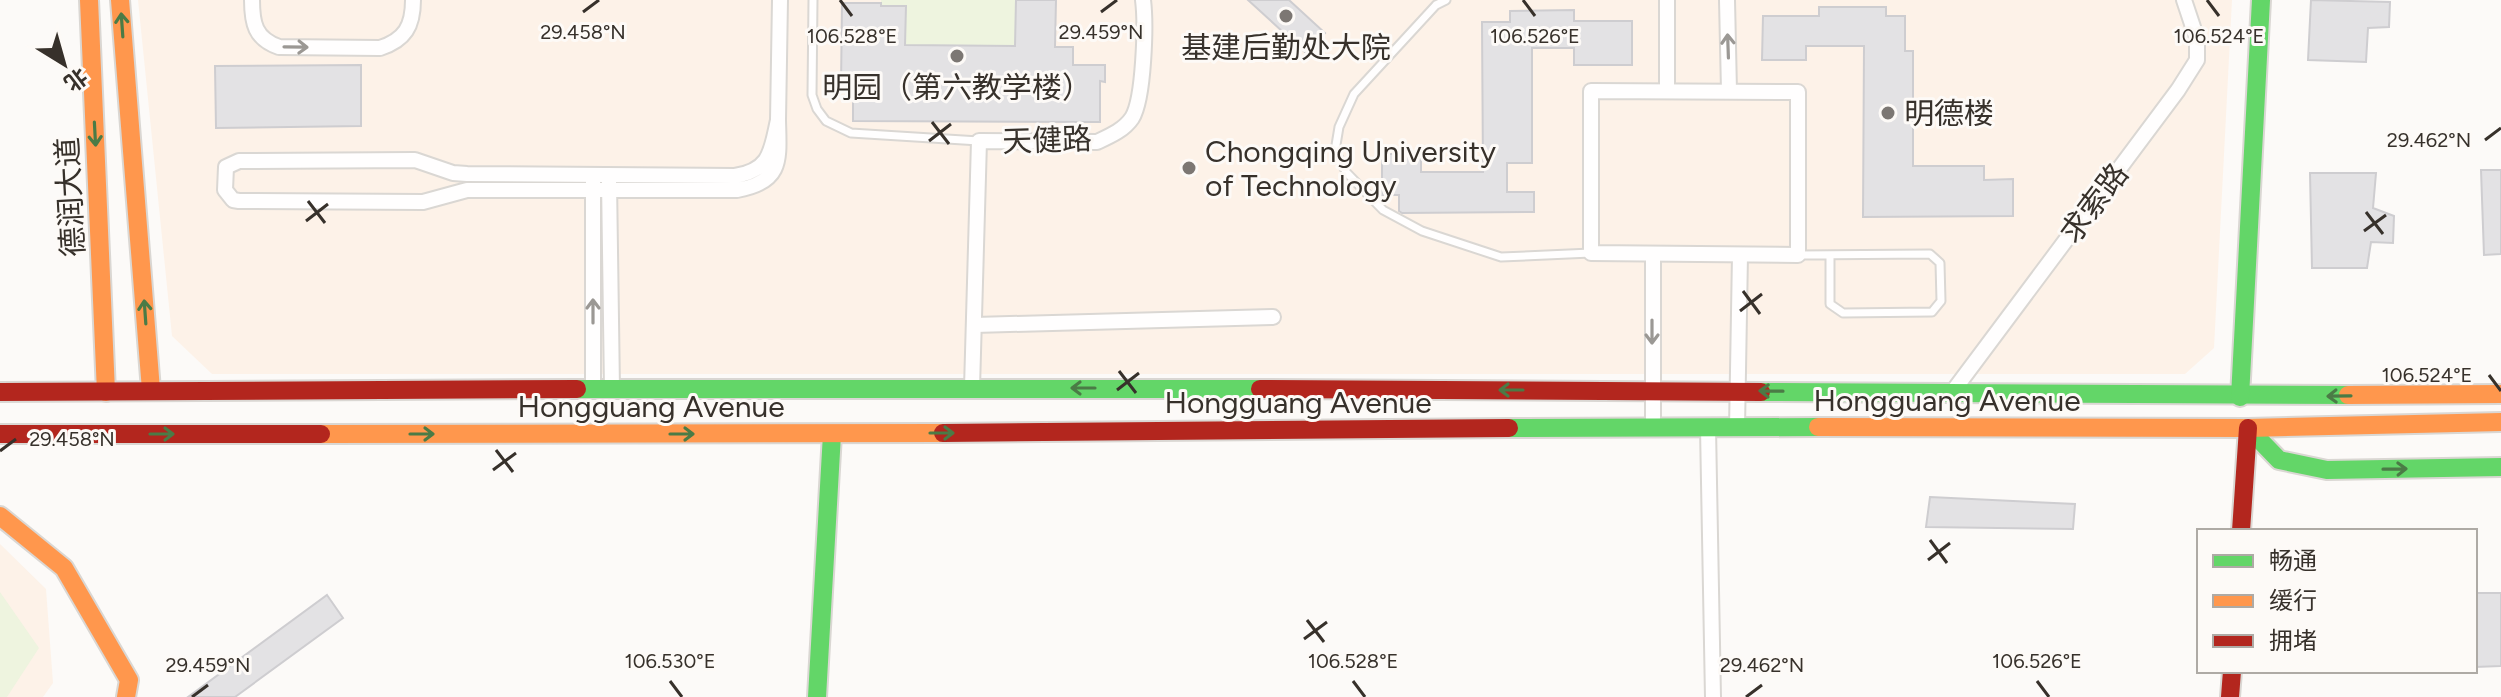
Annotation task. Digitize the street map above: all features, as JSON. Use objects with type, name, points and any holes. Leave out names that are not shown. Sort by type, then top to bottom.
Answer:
[{"type":"main road","name":"德润大道","points":[[89,0],[106,392]]},
{"type":"main road","points":[[120,0],[151,390]]},
{"type":"main road","points":[[2240,397],[2261,0]]},
{"type":"main road","name":"Hongguang Avenue","points":[[0,392],[972,388],[1737,391],[2240,397],[2501,394]]},
{"type":"main road","name":"Hongguang Avenue","points":[[0,434],[832,434],[1653,427],[2248,428],[2501,422]]},
{"type":"main road","points":[[2248,428],[2279,460],[2327,470],[2501,467]]},
{"type":"main road","points":[[2241,529],[2248,428]]},
{"type":"main road","points":[[817,697],[832,434]]},
{"type":"main road","points":[[0,516],[64,568],[129,680],[126,697]]},
{"type":"main road","points":[[2230,697],[2232,673]]},
{"type":"street","points":[[252,0],[255,31],[269,44],[279,47],[380,48],[392,44],[409,29],[413,0]]},
{"type":"street","points":[[593,183],[453,173],[415,160],[239,161],[232,163],[224,172],[225,190],[233,200],[239,201],[423,202],[467,190],[593,183],[737,190],[760,184],[778,164],[780,0]]},
{"type":"street","name":"天健路","points":[[979,141],[1097,142],[1115,135],[1131,121],[1140,103],[1143,0]]},
{"type":"street","points":[[1667,0],[1667,91]]},
{"type":"street","points":[[1727,0],[1729,91]]},
{"type":"street","name":"求索路","points":[[1951,394],[2178,90],[2197,60],[2197,39],[2184,0]]},
{"type":"street","points":[[1591,91],[1667,91],[1798,92],[1798,255],[1591,253],[1591,91]]},
{"type":"street","points":[[972,388],[979,141]]},
{"type":"street","points":[[593,183],[602,389]]},
{"type":"street","points":[[602,389],[609,183]]},
{"type":"street","points":[[1653,254],[1653,427]]},
{"type":"street","points":[[1737,428],[1740,255]]},
{"type":"street","points":[[975,325],[1273,317]]},
{"type":"street","points":[[1708,428],[1713,697]]},
{"type":"lane","points":[[813,0],[812,95],[826,121],[851,133],[979,141]]},
{"type":"lane","points":[[1446,0],[1436,5],[1354,94],[1339,127],[1335,151],[1346,172],[1383,210],[1422,231],[1501,257],[1591,253]]},
{"type":"lane","points":[[1798,255],[1930,254],[1940,263],[1941,301],[1932,312],[1843,313],[1830,304],[1830,255]]},
{"type":"shaded area","name":"Chongqing University of Technology","points":[[138,0],[2232,0],[2214,348],[2185,374],[212,374],[172,336]]},
{"type":"shaded area","points":[[0,544],[46,589],[53,683],[43,697],[0,697]]},
{"type":"green space","points":[[881,0],[1016,0],[1015,46],[882,45],[882,22],[906,22],[906,7],[881,6]]},
{"type":"green space","points":[[0,592],[39,648],[7,697],[0,697]]},
{"type":"building","name":"明园（第六教学楼）","points":[[1016,0],[1056,0],[1055,47],[1073,47],[1073,65],[1105,65],[1105,82],[1100,81],[1100,122],[853,121],[853,86],[841,86],[842,3],[906,6],[905,45],[1015,46]]},
{"type":"building","name":"基建后勤处大院","points":[[1248,0],[1289,0],[1325,33],[1306,53]]},
{"type":"building","points":[[2311,0],[2390,2],[2389,27],[2368,28],[2366,62],[2308,60]]},
{"type":"building","name":"明德楼","points":[[1819,7],[1886,7],[1886,16],[1905,16],[1905,51],[1913,51],[1913,166],[1984,166],[1984,180],[2013,179],[2013,216],[1863,217],[1864,46],[1806,46],[1806,60],[1762,60],[1763,16],[1819,16]]},
{"type":"building","points":[[1574,10],[1574,21],[1632,21],[1632,65],[1574,65],[1574,48],[1532,48],[1532,163],[1507,163],[1507,192],[1534,192],[1534,212],[1402,213],[1399,211],[1399,195],[1382,195],[1382,154],[1421,154],[1421,172],[1483,172],[1482,22],[1510,22],[1510,11]]},
{"type":"building","points":[[361,65],[361,126],[216,128],[215,66]]},
{"type":"building","points":[[2481,170],[2501,170],[2501,254],[2484,255]]},
{"type":"building","points":[[2310,173],[2376,173],[2373,208],[2394,216],[2393,243],[2371,242],[2367,268],[2312,268]]},
{"type":"building","points":[[1930,497],[2075,504],[2073,529],[1926,527]]},
{"type":"building","points":[[2477,593],[2501,593],[2501,666],[2477,667]]},
{"type":"building","points":[[327,595],[343,618],[235,697],[188,697]]},
{"type":"traffic: fast","points":[[2240,397],[2261,0]]},
{"type":"traffic: fast","points":[[577,389],[1260,389]]},
{"type":"traffic: fast","points":[[1761,392],[2348,395]]},
{"type":"traffic: fast","points":[[1509,428],[1818,427]]},
{"type":"traffic: fast","points":[[2248,428],[2279,460],[2327,470],[2501,467]]},
{"type":"traffic: fast","points":[[817,697],[832,434]]},
{"type":"traffic: slow","points":[[89,0],[106,392]]},
{"type":"traffic: slow","points":[[120,0],[151,390]]},
{"type":"traffic: slow","points":[[2348,395],[2501,394]]},
{"type":"traffic: slow","points":[[1818,427],[2248,428],[2501,422]]},
{"type":"traffic: slow","points":[[321,434],[943,433]]},
{"type":"traffic: slow","points":[[0,516],[64,568],[129,680],[126,697]]},
{"type":"traffic: jam","points":[[0,392],[577,389]]},
{"type":"traffic: jam","points":[[1260,389],[1761,392]]},
{"type":"traffic: jam","points":[[943,433],[1509,428]]},
{"type":"traffic: jam","points":[[2241,529],[2248,428]]},
{"type":"traffic: jam","points":[[0,434],[321,434]]},
{"type":"traffic: jam","points":[[2230,697],[2232,673]]},
{"type":"place","name":"基建后勤处大院","points":[[1286,16]]},
{"type":"place","name":"明园（第六教学楼）","points":[[957,56]]},
{"type":"place","name":"明德楼","points":[[1888,113]]},
{"type":"place","name":"Chongqing University of Technology","points":[[1189,168]]}]
